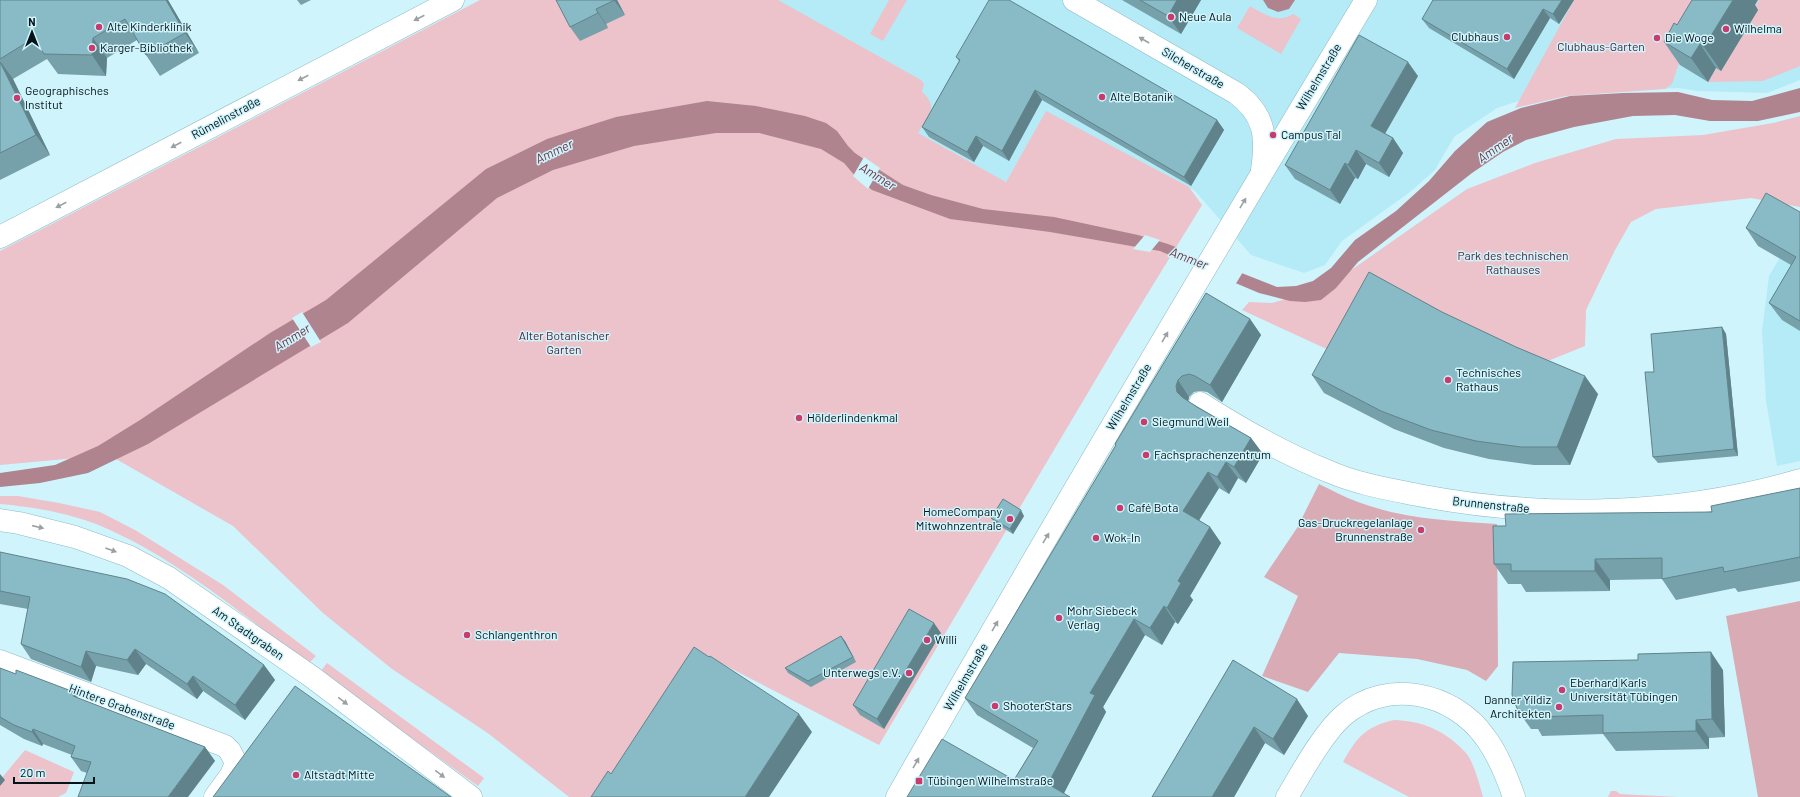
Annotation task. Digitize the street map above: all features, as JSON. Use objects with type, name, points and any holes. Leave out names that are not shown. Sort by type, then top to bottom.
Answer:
[{"type":"main road","name":"Rümelinstraße","points":[[0,237],[453,0]]},
{"type":"main road","name":"Silcherstraße","points":[[1074,0],[1236,93],[1249,103],[1255,112],[1263,131],[1264,156],[1262,170]]},
{"type":"main road","name":"Wilhelmstraße","points":[[897,797],[1026,571],[1262,170],[1366,0]]},
{"type":"main road","name":"Brunnenstraße","points":[[1200,403],[1246,432],[1331,473],[1393,490],[1464,504],[1538,510],[1598,510],[1654,507],[1723,499],[1760,492],[1800,480]]},
{"type":"main road","name":"Am Stadtgraben","points":[[0,520],[19,523],[75,537],[128,556],[169,578],[312,677],[470,797]]},
{"type":"main road","name":"Hintere Grabenstraße","points":[[0,661],[213,740],[225,746],[230,751],[236,763],[231,775],[215,797]]},
{"type":"main road","points":[[1288,797],[1327,732],[1343,715],[1360,703],[1392,693],[1409,693],[1439,701],[1457,710],[1473,723],[1486,737],[1510,785],[1514,797]]},
{"type":"shaded area","name":"Campus Tal","points":[[761,0],[1800,0],[1800,80],[1767,93],[1698,91],[1678,88],[1623,91],[1563,87],[1497,108],[1454,137],[1435,170],[1410,192],[1342,241],[1325,265],[1304,273],[1251,255],[1194,190],[1046,112],[1006,182],[917,133],[929,117]]},
{"type":"shaded area","points":[[1800,223],[1800,461],[1777,466],[1766,401],[1762,331],[1769,276]]},
{"type":"shaded area","points":[[1319,484],[1343,496],[1375,508],[1409,516],[1497,524],[1498,666],[1486,681],[1467,670],[1417,659],[1339,653],[1308,692],[1262,676],[1298,596],[1264,577],[1297,528]]},
{"type":"shaded area","points":[[1800,601],[1800,797],[1758,797],[1726,616]]},
{"type":"green space","name":"Alter Botanischer Garten","points":[[480,0],[778,0],[921,80],[924,84],[922,92],[927,97],[931,108],[928,117],[918,133],[1006,182],[1046,111],[1189,187],[1202,205],[1118,342],[879,745],[705,655],[598,797],[569,797],[489,734],[392,669],[323,613],[233,526],[109,455],[0,465],[0,251]]},
{"type":"green space","points":[[889,0],[907,0],[883,41],[870,34]]},
{"type":"green space","name":"Clubhaus-Garten","points":[[1574,0],[1719,0],[1678,66],[1672,84],[1665,89],[1566,96],[1515,108]]},
{"type":"green space","points":[[1759,0],[1800,0],[1800,66],[1763,81],[1708,82]]},
{"type":"green space","points":[[1250,6],[1271,17],[1282,18],[1293,14],[1301,19],[1281,54],[1237,28]]},
{"type":"green space","name":"Park des technischen Rathauses","points":[[1800,116],[1800,207],[1751,198],[1656,209],[1631,222],[1615,250],[1586,310],[1585,346],[1533,367],[1344,357],[1242,310],[1249,302],[1272,303],[1327,287],[1467,189],[1535,163],[1616,139],[1703,135],[1773,123]]},
{"type":"green space","points":[[0,496],[18,496],[100,512],[135,530],[223,585],[316,656],[309,663],[183,571],[129,539],[89,521],[64,514],[0,504]]},
{"type":"green space","points":[[327,663],[484,778],[478,786],[321,671]]},
{"type":"green space","points":[[1394,720],[1428,726],[1444,734],[1458,745],[1467,754],[1472,764],[1483,797],[1409,797],[1343,762],[1363,734],[1376,726]]},
{"type":"green space","points":[[25,750],[74,772],[66,793],[58,797],[0,797],[0,780]]},
{"type":"green space","points":[[1611,791],[1616,791],[1620,794],[1678,797],[1608,797]]},
{"type":"water","points":[[1263,0],[1295,0],[1289,9],[1278,12],[1268,8]]},
{"type":"water","name":"Ammer","points":[[1800,88],[1800,112],[1758,121],[1710,121],[1675,115],[1633,116],[1574,127],[1526,140],[1503,152],[1472,173],[1358,262],[1336,288],[1321,300],[1305,302],[1290,301],[1259,293],[1160,251],[1050,232],[950,219],[872,190],[856,177],[844,163],[821,149],[759,133],[716,133],[634,146],[553,170],[497,198],[348,323],[148,444],[88,473],[40,483],[0,487],[0,473],[55,465],[98,446],[140,420],[270,333],[326,300],[486,169],[547,139],[616,117],[707,101],[756,106],[805,116],[826,123],[837,131],[855,153],[903,185],[931,195],[983,209],[1054,217],[1138,235],[1168,244],[1277,287],[1296,286],[1313,281],[1331,268],[1355,240],[1396,211],[1429,181],[1455,151],[1487,122],[1521,108],[1570,96],[1623,93],[1678,92],[1712,100],[1752,101]]},
{"type":"pier","points":[[864,157],[880,168],[868,189],[853,176]]},
{"type":"pier","points":[[1145,235],[1160,240],[1150,252],[1133,249]]},
{"type":"pier","points":[[1178,246],[1243,272],[1235,285],[1170,259]]},
{"type":"pier","points":[[302,312],[321,342],[311,347],[292,318]]},
{"type":"building","name":"Alte Kinderklinik","points":[[0,0],[166,0],[185,33],[146,55],[125,19],[93,38],[92,55],[44,54],[34,38],[0,59]]},
{"type":"building","points":[[556,0],[615,0],[596,9],[598,13],[570,27]]},
{"type":"building","name":"Alte Botanik","points":[[989,0],[1009,0],[1217,120],[1184,177],[1035,90],[1002,151],[976,136],[967,152],[922,127],[960,60],[956,57]]},
{"type":"building","points":[[1140,0],[1177,0],[1168,16]]},
{"type":"building","points":[[1433,0],[1562,0],[1553,14],[1543,9],[1507,69],[1422,19]]},
{"type":"building","points":[[1692,0],[1733,0],[1704,47],[1700,44],[1691,58],[1664,42],[1674,23],[1677,25]]},
{"type":"building","points":[[1359,35],[1408,62],[1371,126],[1393,138],[1379,163],[1356,150],[1348,165],[1345,163],[1330,190],[1285,165]]},
{"type":"building","points":[[0,62],[36,135],[0,153]]},
{"type":"building","points":[[1766,193],[1800,212],[1800,321],[1769,303],[1796,257],[1746,228]]},
{"type":"building","name":"Technisches Rathaus","points":[[1369,272],[1442,312],[1516,347],[1585,376],[1557,447],[1521,447],[1476,441],[1431,430],[1381,411],[1312,375]]},
{"type":"building","points":[[1206,293],[1250,319],[1210,385],[1189,374],[1182,376],[1178,380],[1176,386],[1177,392],[1197,407],[1251,438],[1234,467],[1226,462],[1217,477],[1208,472],[1183,511],[1210,527],[1178,581],[1181,583],[1167,608],[1164,606],[1150,628],[1134,619],[1090,693],[1095,695],[1048,784],[1070,797],[907,797],[942,739],[1014,780],[1038,741],[965,698]]},
{"type":"building","points":[[1722,327],[1734,449],[1653,457],[1645,372],[1654,372],[1651,334]]},
{"type":"building","points":[[1800,488],[1800,557],[1724,572],[1723,567],[1662,579],[1662,558],[1595,559],[1595,571],[1511,571],[1511,564],[1494,564],[1493,526],[1506,526],[1505,514],[1712,512],[1711,506]]},
{"type":"building","name":"HomeCompany Mitwohnzentrale","points":[[1003,499],[1021,510],[1010,529],[991,518]]},
{"type":"building","points":[[0,552],[127,579],[165,594],[264,665],[235,705],[193,676],[187,684],[135,649],[127,660],[86,651],[81,667],[21,644],[30,597],[0,591]]},
{"type":"building","points":[[909,609],[934,623],[877,719],[853,705]]},
{"type":"building","points":[[841,636],[853,657],[808,681],[785,668]]},
{"type":"building","points":[[694,647],[799,714],[745,797],[591,797],[608,771],[611,774]]},
{"type":"building","points":[[1711,652],[1712,719],[1696,720],[1696,731],[1603,733],[1603,715],[1530,717],[1530,711],[1518,711],[1512,695],[1513,662],[1638,660],[1638,654]]},
{"type":"building","points":[[1233,660],[1297,699],[1273,739],[1254,727],[1212,797],[1152,797]]},
{"type":"building","points":[[0,668],[16,674],[16,670],[74,692],[73,696],[205,747],[168,797],[78,797],[91,762],[71,757],[75,746],[33,729],[32,732],[14,725],[0,717]]},
{"type":"building","points":[[295,686],[451,797],[213,797]]},
{"type":"place","name":"Neue Aula","points":[[1171,17]]},
{"type":"place","name":"Alte Kinderklinik","points":[[99,27]]},
{"type":"place","name":"Wilhelma","points":[[1726,29]]},
{"type":"place","name":"Clubhaus","points":[[1507,37]]},
{"type":"place","name":"Die Woge","points":[[1657,38]]},
{"type":"place","name":"Karger-Bibliothek","points":[[92,48]]},
{"type":"place","name":"Alte Botanik","points":[[1102,97]]},
{"type":"place","name":"Geographisches Institut","points":[[17,98]]},
{"type":"place","name":"Campus Tal","points":[[1273,135]]},
{"type":"place","name":"Technisches Rathaus","points":[[1448,380]]},
{"type":"place","name":"Hölderlindenkmal","points":[[799,418]]},
{"type":"place","name":"Siegmund Weil","points":[[1144,422]]},
{"type":"place","name":"Fachsprachenzentrum","points":[[1146,455]]},
{"type":"place","name":"Café Bota","points":[[1120,508]]},
{"type":"place","name":"HomeCompany Mitwohnzentrale","points":[[1010,519]]},
{"type":"place","name":"Gas-Druckregelanlage Brunnenstraße","points":[[1421,530]]},
{"type":"place","name":"Wok-In","points":[[1096,538]]},
{"type":"place","name":"Mohr Siebeck Verlag","points":[[1059,618]]},
{"type":"place","name":"Schlangenthron","points":[[467,635]]},
{"type":"place","name":"Willi","points":[[927,640]]},
{"type":"place","name":"Unterwegs e.V.","points":[[909,673]]},
{"type":"place","name":"Eberhard Karls Universität Tübingen","points":[[1562,690]]},
{"type":"place","name":"ShooterStars","points":[[995,706]]},
{"type":"place","name":"Danner Yildiz Architekten","points":[[1559,707]]},
{"type":"place","name":"Altstadt Mitte","points":[[296,775]]},
{"type":"place","name":"Tübingen Wilhelmstraße","points":[[919,781]]}]
